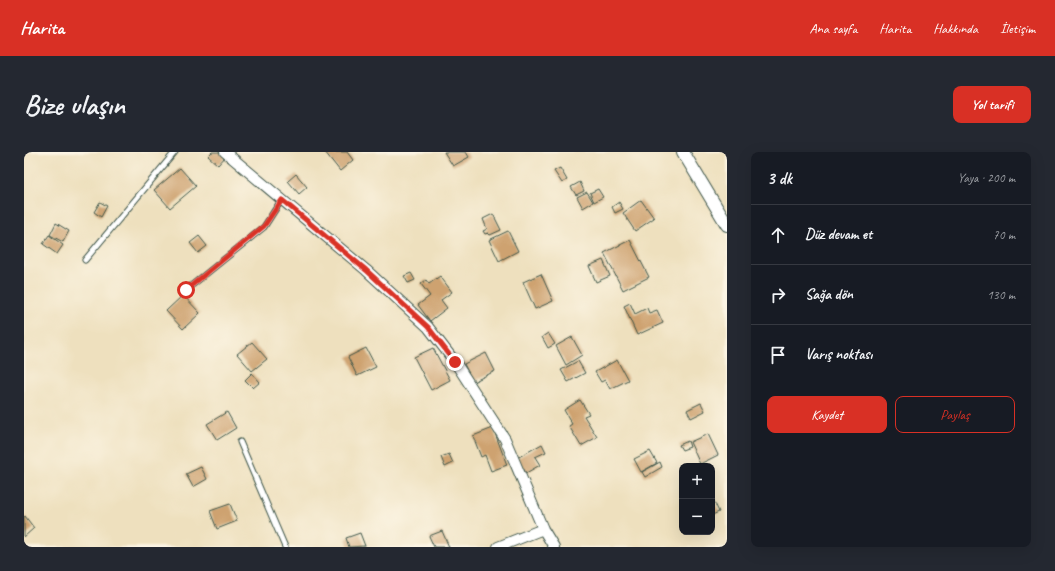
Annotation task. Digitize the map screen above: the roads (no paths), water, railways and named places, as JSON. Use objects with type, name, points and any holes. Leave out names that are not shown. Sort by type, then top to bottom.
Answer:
[{"type":"street","points":[[225,152],[366,270],[428,327],[455,362],[505,439],[543,529],[554,547]]},
{"type":"street","points":[[683,152],[727,225]]},
{"type":"street","points":[[498,547],[543,529]]},
{"type":"lane","points":[[85,260],[175,152]]},
{"type":"lane","points":[[186,290],[264,226],[282,200]]},
{"type":"lane","points":[[240,442],[285,547]]}]
